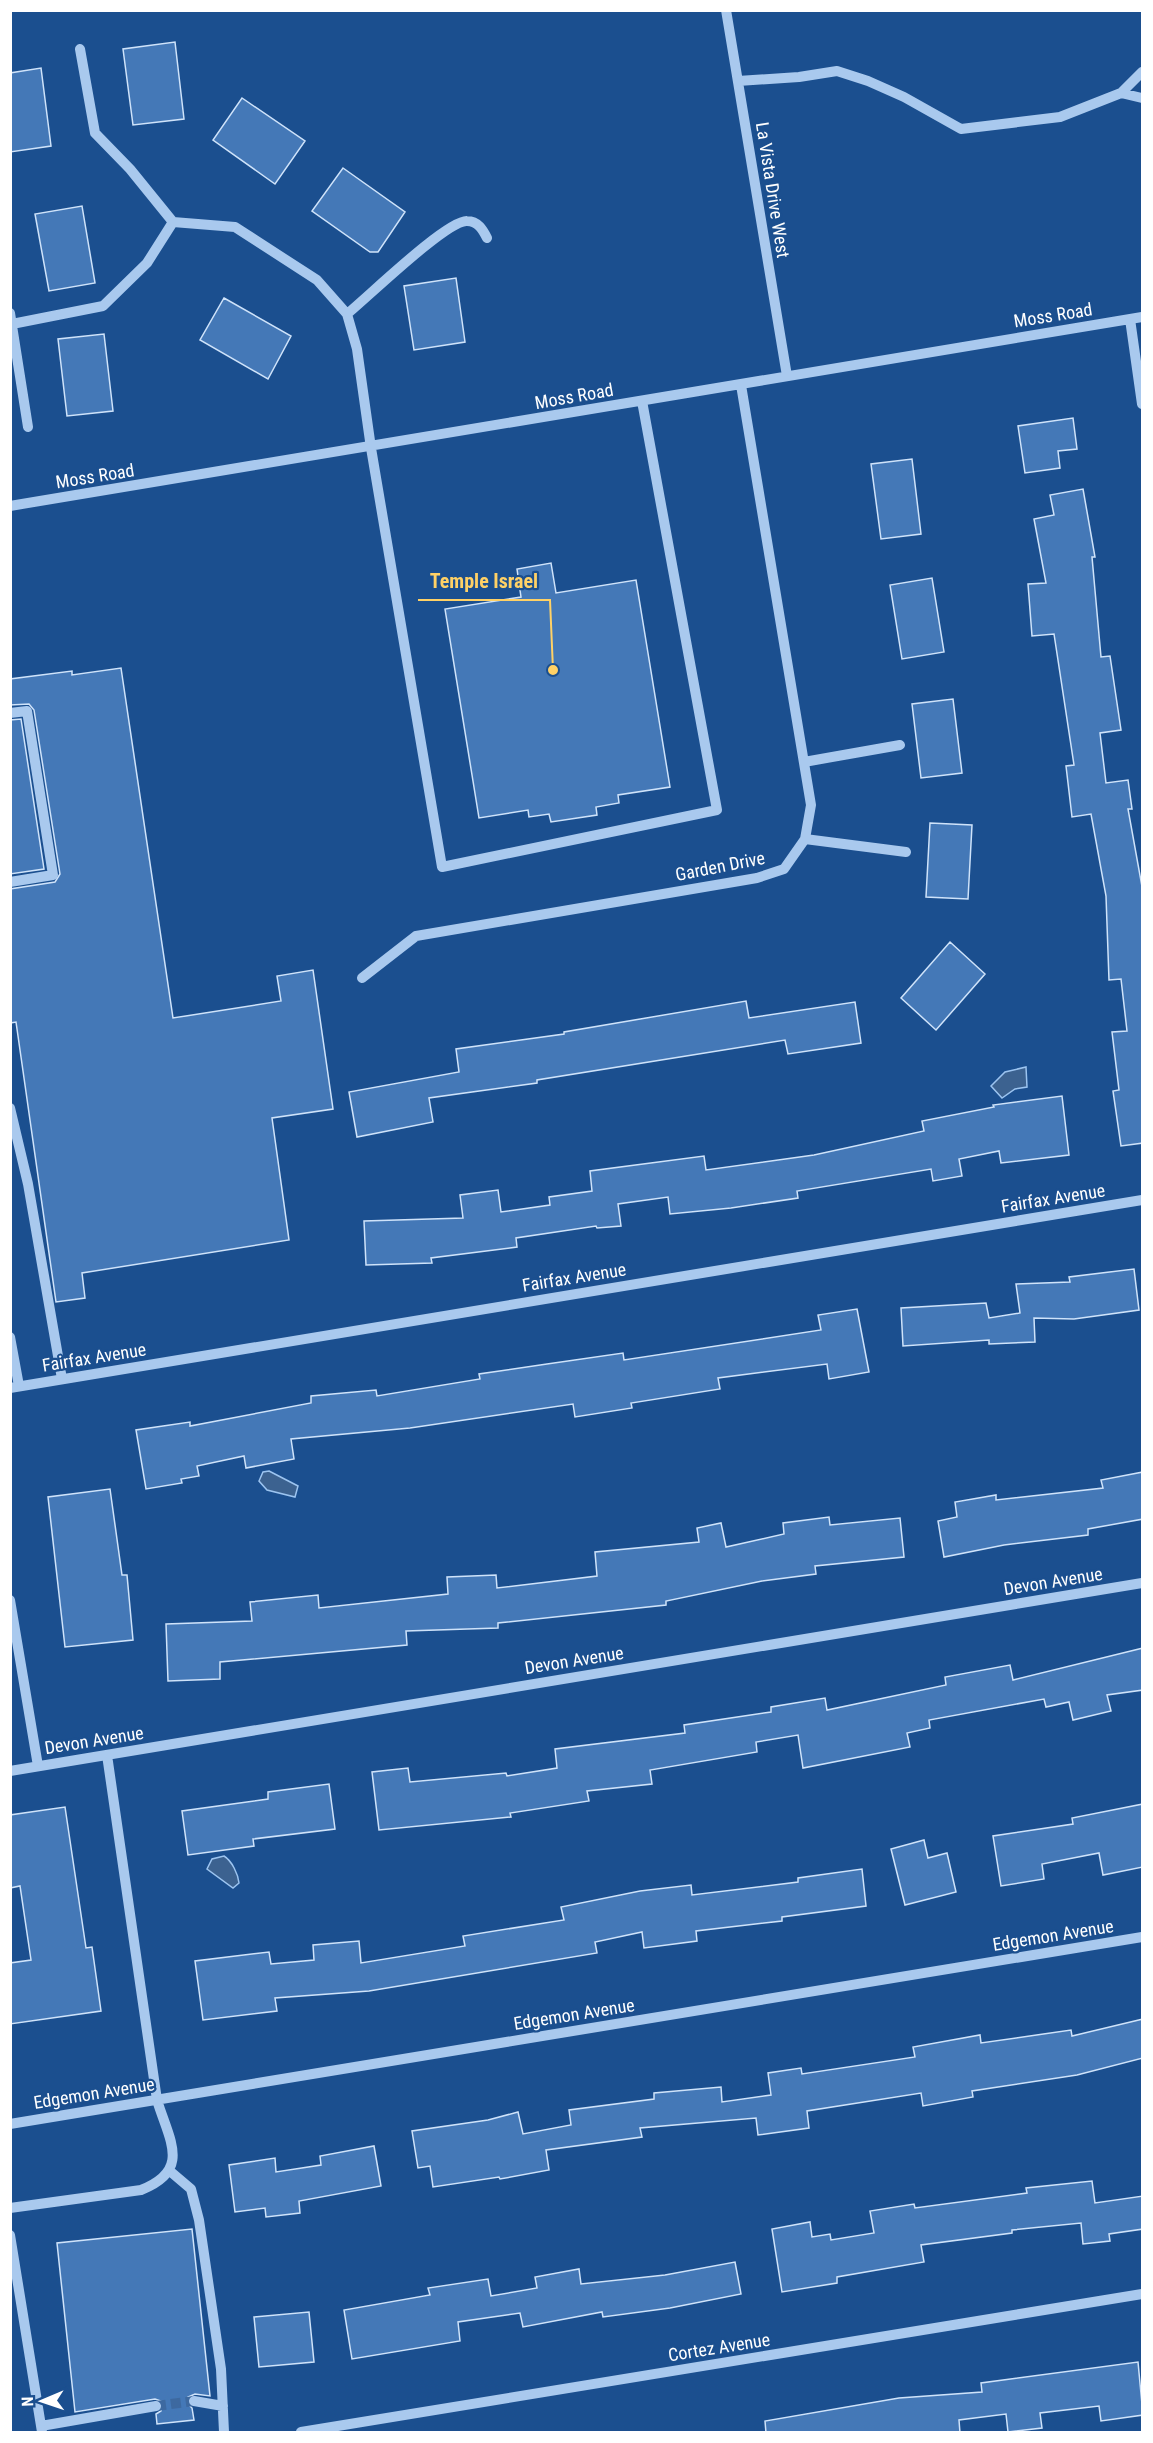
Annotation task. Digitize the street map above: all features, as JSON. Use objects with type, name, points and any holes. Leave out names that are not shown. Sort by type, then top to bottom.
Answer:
[{"type":"street","name":"La Vista Drive West","points":[[726,10],[787,376]]},
{"type":"street","points":[[80,49],[95,133],[130,169],[172,222],[235,227],[317,280],[347,314],[357,349],[371,448],[442,867],[717,810],[642,401]]},
{"type":"street","points":[[738,81],[799,77],[837,71],[868,81],[904,97],[961,129],[1060,117],[1121,93],[1143,72]]},
{"type":"street","points":[[1121,93],[1143,98]]},
{"type":"street","points":[[347,314],[389,280],[409,258],[456,222],[469,220],[481,227],[487,238]]},
{"type":"street","points":[[28,427],[11,318],[103,306],[147,263],[172,222]]},
{"type":"street","name":"Moss Road","points":[[10,506],[371,448],[1143,317]]},
{"type":"street","points":[[1130,319],[1143,404]]},
{"type":"street","name":"Garden Drive","points":[[362,978],[416,936],[757,878],[784,869],[805,839],[811,805],[741,385]]},
{"type":"street","points":[[10,713],[27,711],[53,875],[10,882]]},
{"type":"street","points":[[804,762],[900,745]]},
{"type":"street","points":[[805,839],[906,852]]},
{"type":"street","points":[[10,1108],[28,1184],[62,1379]]},
{"type":"street","name":"Fairfax Avenue","points":[[15,1387],[1143,1200]]},
{"type":"street","points":[[10,1337],[15,1387]]},
{"type":"street","name":"Devon Avenue","points":[[10,1771],[1143,1583]]},
{"type":"street","points":[[10,1600],[38,1766]]},
{"type":"street","points":[[10,2208],[141,2190],[159,2183],[171,2172],[174,2154],[157,2100],[107,1755]]},
{"type":"street","name":"Edgemon Avenue","points":[[10,2124],[1143,1938]]},
{"type":"street","points":[[171,2172],[191,2189],[199,2220],[220,2369],[224,2433]]},
{"type":"street","points":[[10,2235],[41,2430],[156,2406]]},
{"type":"street","name":"Cortez Avenue","points":[[301,2433],[1143,2294]]},
{"type":"street","points":[[194,2401],[223,2406]]},
{"type":"water","points":[[1026,1067],[1027,1087],[1015,1089],[1002,1098],[991,1086],[1005,1072]]},
{"type":"water","points":[[269,1471],[298,1486],[295,1497],[267,1490],[259,1481],[263,1472]]},
{"type":"water","points":[[224,1856],[232,1864],[239,1883],[233,1888],[207,1869],[212,1859]]},
{"type":"building","points":[[175,42],[184,119],[133,125],[123,49]]},
{"type":"building","points":[[41,68],[51,146],[10,152],[10,73]]},
{"type":"building","points":[[242,98],[305,141],[275,184],[213,140]]},
{"type":"building","points":[[343,168],[405,212],[378,252],[370,252],[312,211]]},
{"type":"building","points":[[82,206],[95,283],[49,291],[35,214]]},
{"type":"building","points":[[456,278],[465,342],[414,350],[404,286]]},
{"type":"building","points":[[224,298],[291,336],[268,379],[200,340]]},
{"type":"building","points":[[104,334],[113,411],[67,416],[58,339]]},
{"type":"building","points":[[1073,418],[1077,449],[1058,451],[1060,468],[1025,473],[1018,426]]},
{"type":"building","points":[[912,459],[921,534],[881,539],[871,464]]},
{"type":"building","points":[[1083,489],[1095,557],[1092,557],[1101,657],[1110,656],[1121,730],[1100,733],[1106,783],[1128,780],[1132,809],[1128,809],[1143,892],[1143,1143],[1121,1146],[1113,1091],[1119,1090],[1112,1032],[1127,1031],[1121,979],[1109,980],[1106,896],[1091,814],[1072,817],[1066,766],[1074,765],[1054,634],[1032,636],[1028,584],[1046,583],[1034,519],[1054,515],[1050,495]]},
{"type":"building","points":[[551,563],[556,593],[636,580],[670,787],[618,795],[619,803],[596,807],[597,815],[551,822],[549,814],[529,817],[528,810],[479,818],[445,609],[521,597],[517,569]]},
{"type":"building","points":[[932,578],[944,652],[902,659],[890,585]]},
{"type":"building","points":[[121,668],[173,1018],[281,1001],[277,976],[313,970],[333,1109],[272,1118],[289,1240],[82,1273],[85,1298],[56,1302],[16,1022],[10,1023],[10,889],[55,882],[60,874],[34,710],[29,704],[10,705],[10,679],[72,671],[72,675]]},
{"type":"building","points":[[953,699],[962,773],[921,778],[912,704]]},
{"type":"building","points":[[21,719],[44,869],[10,874],[10,720]]},
{"type":"building","points":[[930,823],[972,825],[968,899],[926,897]]},
{"type":"building","points":[[950,942],[985,974],[936,1030],[901,998]]},
{"type":"building","points":[[746,1001],[749,1018],[855,1002],[861,1043],[788,1054],[785,1040],[537,1080],[537,1083],[429,1098],[433,1122],[357,1137],[349,1092],[459,1072],[456,1049],[564,1034],[564,1032]]},
{"type":"building","points":[[1062,1096],[1069,1155],[1001,1163],[999,1151],[959,1159],[962,1176],[933,1181],[931,1169],[797,1191],[798,1198],[731,1208],[670,1214],[668,1197],[618,1204],[621,1226],[597,1228],[596,1226],[516,1238],[517,1247],[431,1258],[432,1263],[366,1265],[364,1221],[463,1218],[460,1195],[498,1190],[501,1212],[550,1205],[549,1197],[592,1191],[590,1171],[704,1156],[706,1170],[814,1155],[924,1131],[922,1121],[994,1107],[993,1105]]},
{"type":"building","points":[[1134,1269],[1139,1310],[1074,1319],[1034,1318],[1035,1342],[989,1344],[989,1340],[903,1346],[901,1308],[986,1303],[989,1318],[1020,1313],[1016,1284],[1070,1282],[1069,1277]]},
{"type":"building","points":[[857,1309],[869,1372],[829,1379],[827,1364],[718,1378],[720,1389],[631,1403],[632,1408],[575,1417],[573,1404],[410,1428],[291,1439],[294,1459],[246,1468],[244,1456],[197,1466],[199,1476],[181,1479],[182,1483],[146,1489],[136,1430],[190,1422],[190,1426],[311,1403],[311,1396],[376,1390],[377,1396],[480,1379],[479,1374],[623,1353],[624,1360],[821,1330],[818,1315]]},
{"type":"building","points":[[1143,1472],[1143,1519],[1088,1529],[1088,1535],[1004,1545],[944,1557],[938,1521],[957,1517],[955,1502],[996,1495],[996,1500],[1103,1488],[1101,1480]]},
{"type":"building","points":[[110,1489],[122,1575],[127,1575],[133,1640],[65,1647],[48,1497]]},
{"type":"building","points":[[829,1517],[830,1525],[900,1518],[904,1557],[815,1566],[816,1574],[762,1581],[666,1601],[666,1605],[498,1623],[498,1628],[406,1631],[407,1645],[220,1662],[220,1679],[168,1681],[166,1624],[252,1621],[250,1602],[318,1595],[319,1608],[448,1594],[447,1577],[496,1575],[497,1588],[597,1576],[595,1552],[699,1542],[697,1528],[721,1523],[726,1547],[784,1534],[783,1523]]},
{"type":"building","points":[[1143,1648],[1143,1690],[1107,1695],[1111,1711],[1073,1720],[1069,1702],[1046,1707],[1044,1699],[929,1720],[930,1728],[907,1733],[910,1747],[803,1768],[798,1735],[756,1742],[757,1752],[650,1770],[652,1784],[587,1791],[589,1801],[510,1813],[511,1817],[379,1830],[372,1772],[408,1768],[410,1782],[506,1773],[507,1776],[557,1768],[555,1749],[685,1733],[684,1725],[771,1712],[771,1707],[825,1698],[827,1710],[946,1685],[945,1677],[1010,1665],[1013,1680]]},
{"type":"building","points":[[329,1784],[335,1829],[253,1839],[254,1846],[188,1855],[182,1811],[268,1799],[268,1792]]},
{"type":"building","points":[[1143,1804],[1143,1867],[1103,1875],[1099,1853],[1042,1864],[1044,1879],[1001,1886],[993,1836],[1073,1824],[1072,1818]]},
{"type":"building","points":[[65,1807],[86,1948],[92,1947],[101,2011],[10,2024],[10,1963],[31,1960],[20,1886],[10,1888],[10,1815]]},
{"type":"building","points":[[924,1840],[928,1858],[947,1853],[956,1892],[905,1905],[891,1849]]},
{"type":"building","points":[[862,1869],[866,1906],[782,1917],[782,1921],[696,1931],[697,1941],[644,1948],[642,1932],[595,1942],[597,1953],[369,1991],[275,1998],[277,2011],[203,2020],[195,1961],[269,1952],[271,1964],[314,1960],[313,1945],[359,1941],[361,1963],[465,1946],[463,1936],[564,1920],[561,1907],[640,1891],[691,1885],[692,1895],[798,1882],[798,1878]]},
{"type":"building","points":[[1143,2019],[1143,2058],[1077,2075],[972,2091],[973,2097],[923,2106],[921,2093],[807,2111],[809,2128],[758,2135],[756,2118],[640,2128],[642,2137],[546,2150],[549,2170],[500,2179],[499,2177],[433,2187],[430,2166],[418,2168],[412,2131],[488,2120],[518,2112],[523,2134],[571,2125],[569,2110],[654,2099],[654,2093],[721,2087],[722,2102],[771,2095],[768,2073],[801,2068],[802,2074],[915,2057],[913,2047],[980,2035],[981,2043],[1071,2030],[1072,2036]]},
{"type":"building","points":[[374,2146],[381,2186],[299,2201],[300,2213],[266,2217],[265,2208],[235,2212],[229,2165],[275,2158],[276,2172],[321,2165],[320,2156]]},
{"type":"building","points":[[1092,2181],[1095,2203],[1143,2196],[1143,2229],[1109,2234],[1110,2241],[1083,2244],[1081,2223],[1012,2230],[1012,2233],[921,2245],[924,2262],[837,2277],[837,2283],[782,2292],[772,2229],[810,2222],[812,2237],[830,2234],[831,2240],[874,2233],[870,2211],[914,2204],[915,2208],[1027,2193],[1026,2188]]},
{"type":"building","points":[[192,2229],[210,2396],[195,2394],[188,2397],[187,2403],[192,2408],[194,2420],[157,2424],[156,2414],[161,2411],[163,2405],[161,2401],[155,2399],[75,2412],[57,2243]]},
{"type":"building","points":[[735,2262],[741,2294],[670,2308],[603,2317],[602,2312],[523,2327],[520,2313],[458,2322],[460,2341],[352,2359],[344,2310],[430,2295],[428,2288],[488,2279],[491,2296],[537,2288],[535,2277],[579,2269],[581,2284],[665,2275]]},
{"type":"building","points":[[309,2312],[314,2362],[259,2367],[254,2317]]},
{"type":"building","points":[[1138,2362],[1143,2415],[1101,2421],[1099,2406],[1040,2413],[1042,2428],[1008,2432],[1006,2414],[959,2420],[960,2433],[766,2433],[765,2421],[899,2398],[982,2392],[981,2383]]},
{"type":"tunnel","points":[[156,2406],[194,2401]]},
{"type":"place","name":"Temple Israel","points":[[553,670]]}]
